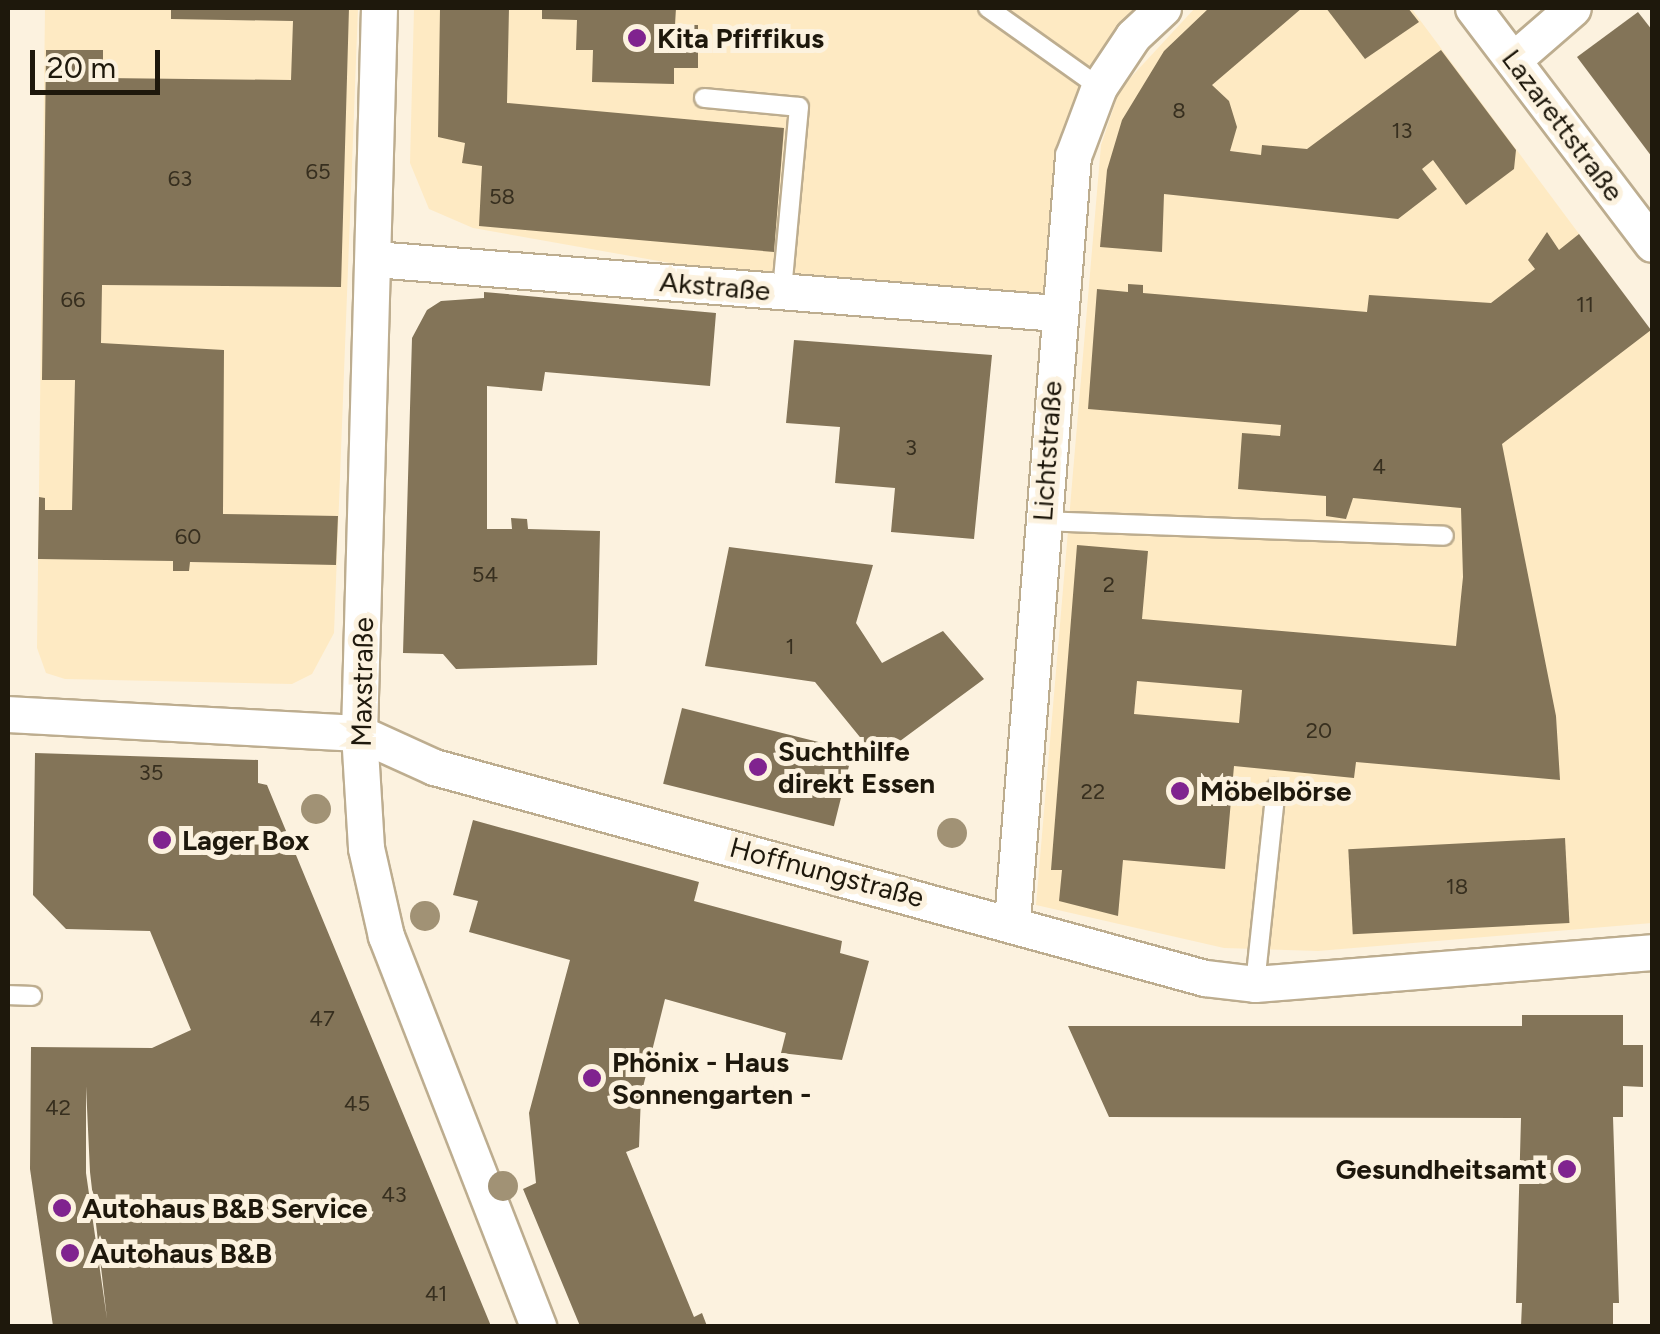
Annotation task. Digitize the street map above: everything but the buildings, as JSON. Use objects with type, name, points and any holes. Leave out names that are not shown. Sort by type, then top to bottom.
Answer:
[{"type":"street","name":"Maxstraße","points":[[379,8],[359,734],[366,848],[386,936],[538,1326]]},
{"type":"street","name":"Lichtstraße","points":[[1012,922],[1057,313],[1073,156],[1099,88],[1132,36],[1162,8]]},
{"type":"street","name":"Lazarettstraße","points":[[1472,8],[1652,244]]},
{"type":"street","points":[[1513,60],[1573,8]]},
{"type":"street","name":"Akstraße","points":[[374,260],[1057,313]]},
{"type":"street","name":"Hoffnungstraße","points":[[8,714],[359,734],[434,767],[1012,922],[1205,978],[1254,984],[1652,952]]},
{"type":"lane","points":[[988,8],[1099,88]]},
{"type":"lane","points":[[704,98],[800,107],[782,292]]},
{"type":"lane","points":[[1042,521],[1444,536]]},
{"type":"lane","points":[[1254,984],[1276,788]]},
{"type":"lane","points":[[8,995],[32,996]]},
{"type":"shaded area","points":[[45,8],[358,8],[334,633],[312,674],[292,684],[65,679],[46,673],[37,648]]},
{"type":"shaded area","points":[[414,8],[1153,8],[1123,36],[1051,302],[788,284],[473,228],[429,209],[410,163]]},
{"type":"shaded area","points":[[1195,8],[1411,8],[1652,332],[1652,923],[1318,951],[1224,948],[1036,905],[1101,145],[1120,89]]},
{"type":"place","name":"Kita Pfiffikus","points":[[637,38]]},
{"type":"place","name":"Suchthilfe direkt Essen","points":[[758,767]]},
{"type":"place","name":"Möbelbörse","points":[[1180,791]]},
{"type":"place","name":"Lager Box","points":[[162,840]]},
{"type":"place","name":"Phönix - Haus Sonnengarten -","points":[[592,1078]]},
{"type":"place","name":"Gesundheitsamt","points":[[1567,1169]]},
{"type":"place","name":"Autohaus B&B Service","points":[[62,1208]]},
{"type":"place","name":"Autohaus B&B","points":[[70,1253]]}]
